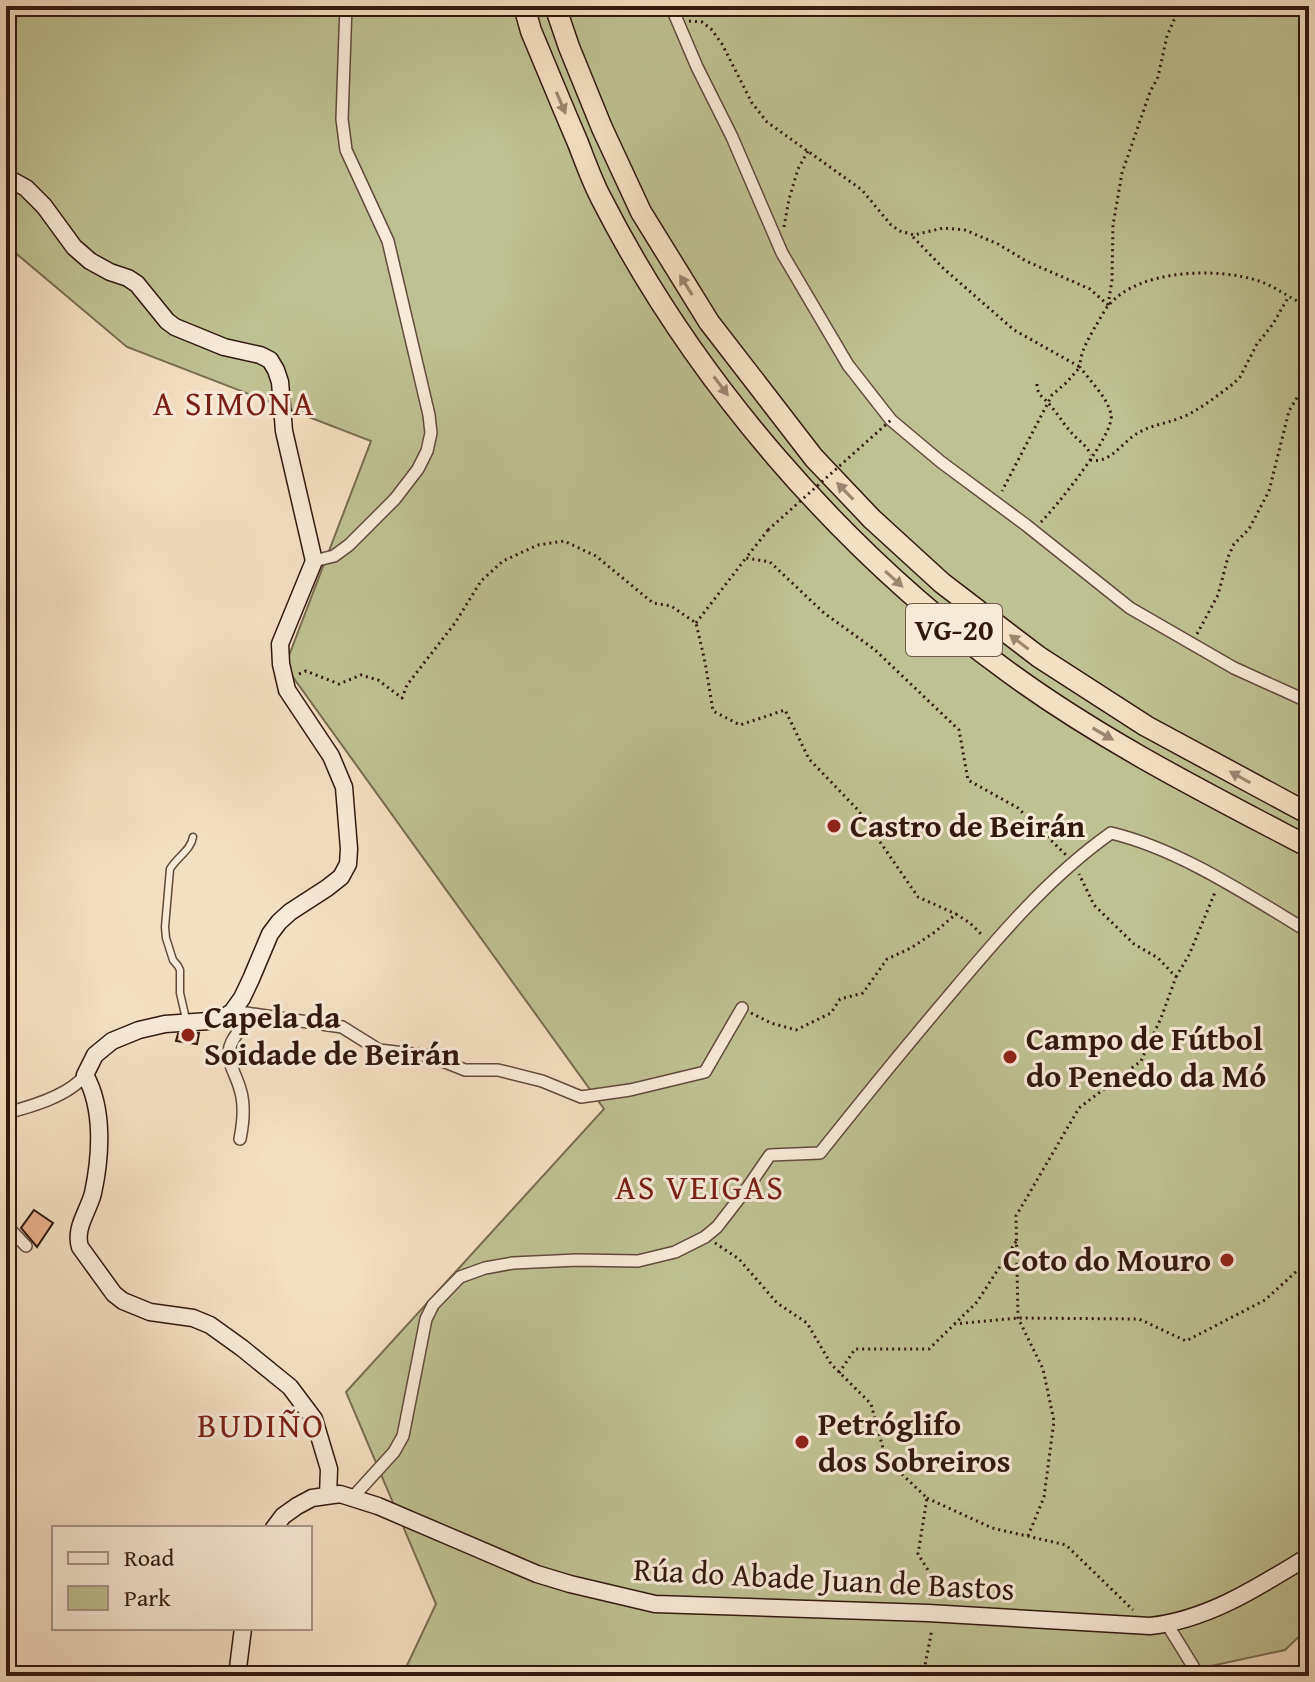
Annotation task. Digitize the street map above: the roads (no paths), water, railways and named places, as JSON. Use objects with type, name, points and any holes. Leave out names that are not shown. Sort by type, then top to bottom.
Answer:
[{"type":"highway","name":"VG-20","points":[[524,6],[531,31],[600,196],[641,270],[674,324],[758,435],[832,518],[903,587],[1017,678],[1154,764],[1309,847]]},
{"type":"highway","name":"VG-20","points":[[555,6],[584,84],[641,212],[709,322],[814,458],[872,519],[942,583],[1039,657],[1146,726],[1309,814]]},
{"type":"street","points":[[314,561],[334,556],[349,545],[395,499],[418,469],[431,433],[388,241],[346,150],[342,119],[346,6]]},
{"type":"street","points":[[671,6],[776,240],[848,365],[891,420],[1130,608],[1234,668],[1309,702]]},
{"type":"street","points":[[6,177],[26,188],[44,206],[74,247],[90,261],[137,284],[175,327],[224,347],[270,360],[280,382],[284,431],[314,561],[280,644],[281,664],[287,690],[331,756],[344,787],[349,849],[348,864],[341,877],[290,912],[270,934],[242,998],[239,1012],[246,1022],[229,1050],[242,1092],[240,1139]]},
{"type":"street","points":[[353,1497],[394,1452],[403,1436],[426,1319],[433,1305],[460,1277],[513,1263],[638,1261],[675,1252],[705,1237],[717,1227],[770,1155],[820,1153],[992,945],[1085,851],[1111,833],[1139,839],[1220,880],[1309,932]]},
{"type":"street","points":[[6,1113],[27,1108],[74,1087],[85,1075],[95,1055],[112,1041],[165,1024],[209,1021],[239,1012],[342,1027],[379,1050],[430,1056],[465,1070],[498,1070],[542,1081],[581,1097],[630,1090],[705,1072],[742,1008]]},
{"type":"street","points":[[85,1075],[95,1100],[99,1136],[93,1195],[80,1228],[80,1247],[114,1294],[123,1301],[150,1312],[193,1318],[210,1325],[290,1387],[314,1419],[329,1469],[328,1495]]},
{"type":"street","points":[[6,1225],[26,1246]]},
{"type":"street","name":"Rúa do Abade Juan de Bastos","points":[[276,1526],[283,1516],[312,1498],[328,1495],[353,1497],[537,1574],[655,1604],[1158,1625]]},
{"type":"street","points":[[1199,1676],[1158,1625],[1196,1615],[1232,1600],[1309,1556]]},
{"type":"street","points":[[237,1676],[243,1630]]},
{"type":"lane","points":[[187,1023],[181,1004],[180,970],[173,960],[165,927],[170,869],[191,846],[193,837]]},
{"type":"place","name":"Castro de Beirán","points":[[834,826]]},
{"type":"place","name":"Capela da Soidade de Beirán","points":[[188,1035]]},
{"type":"place","name":"Campo de Fútbol do Penedo da Mó","points":[[1010,1057]]},
{"type":"place","name":"Coto do Mouro","points":[[1227,1260]]},
{"type":"place","name":"Petróglifo dos Sobreiros","points":[[802,1442]]},
{"type":"district","name":"A SIMONA","points":[[234,403]]},
{"type":"district","name":"AS VEIGAS","points":[[700,1187]]},
{"type":"district","name":"BUDIÑO","points":[[261,1425]]}]
